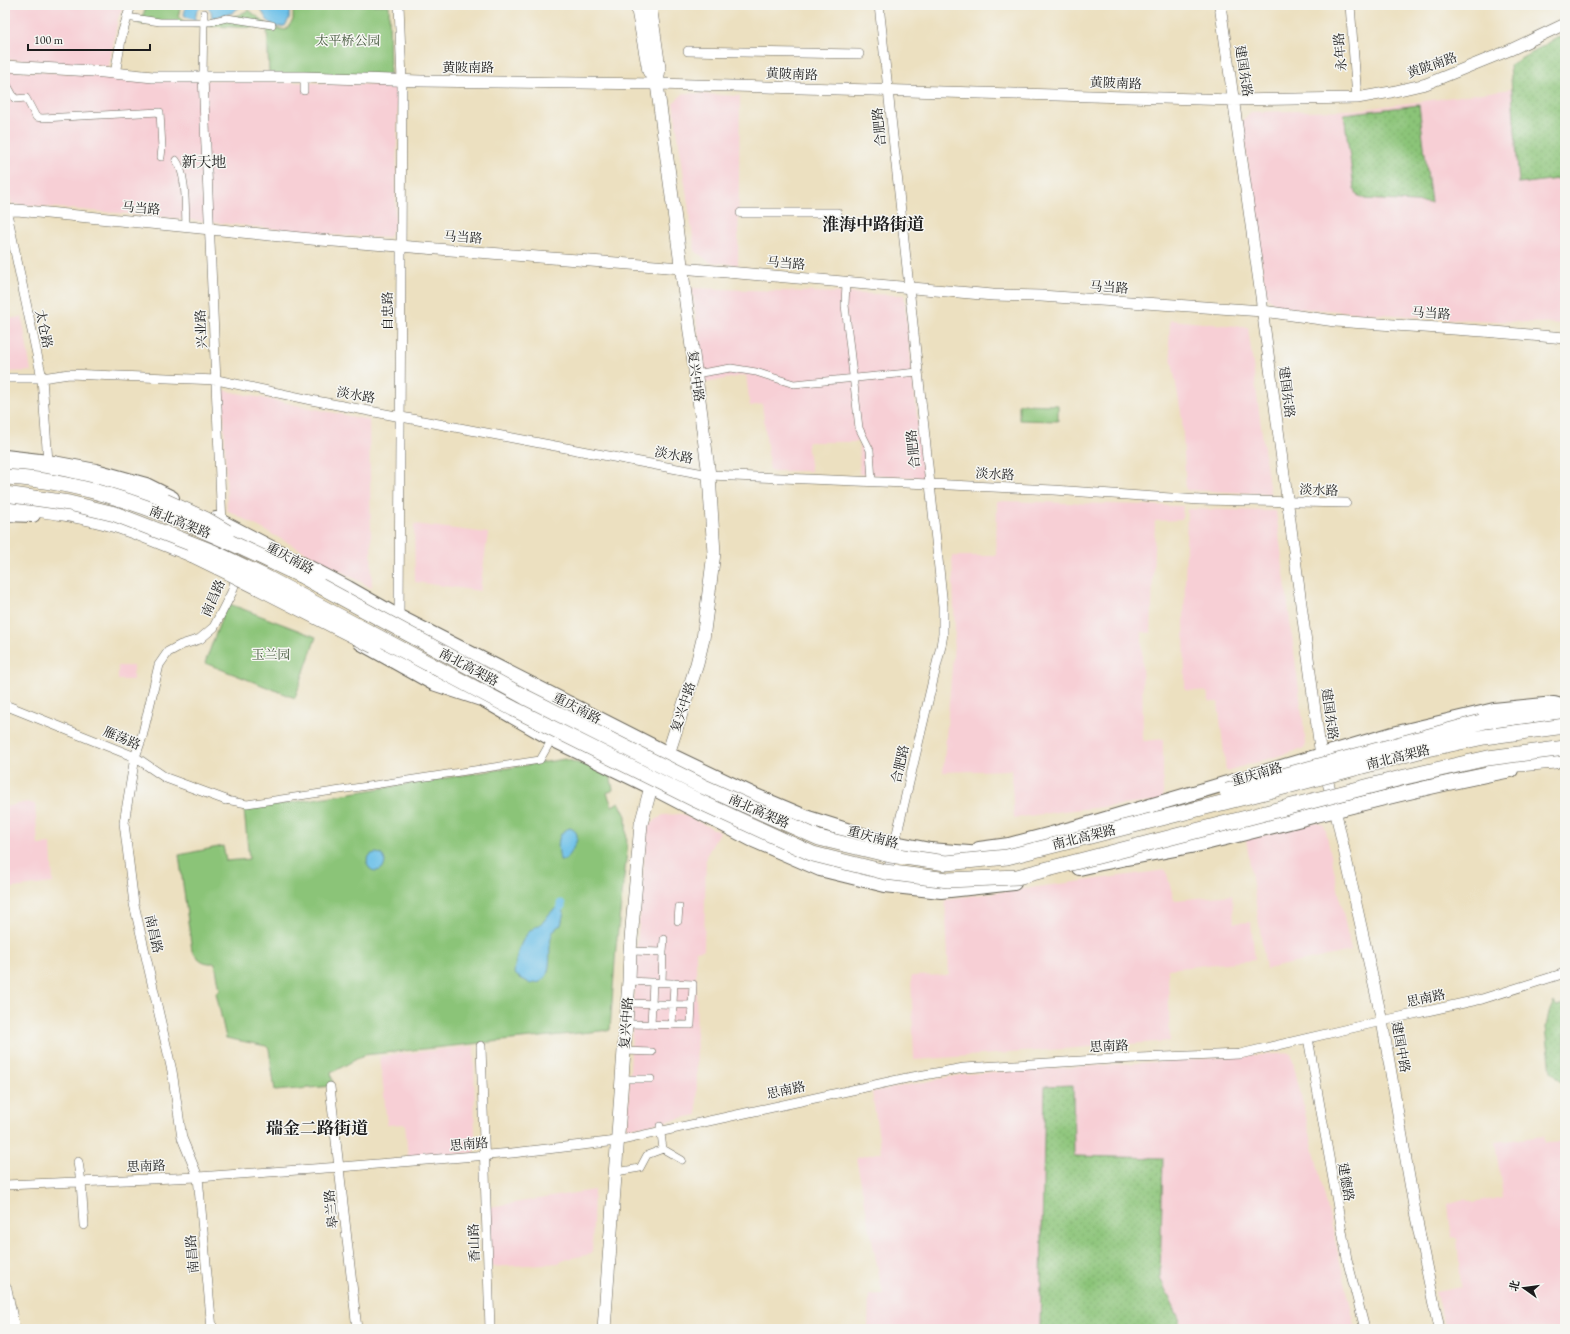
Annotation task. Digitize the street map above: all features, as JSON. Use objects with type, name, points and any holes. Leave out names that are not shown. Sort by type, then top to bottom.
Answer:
[{"type":"highway","points":[[5,464],[97,480],[126,487],[165,501],[205,519],[302,576]]},
{"type":"highway","name":"南北高架路","points":[[5,475],[71,486],[122,499],[217,536],[302,576],[525,698],[702,786],[819,838],[890,855],[946,863],[1006,857],[1423,750],[1484,737],[1565,726]]},
{"type":"highway","name":"南北高架路","points":[[5,495],[69,503],[115,514],[213,552],[263,576],[484,697],[696,800],[813,854],[885,872],[948,880],[1017,877],[1406,777],[1488,758],[1565,748]]},
{"type":"highway","points":[[5,506],[40,509],[76,515],[116,525],[154,539],[193,555],[329,624],[484,697]]},
{"type":"highway","points":[[1111,831],[1179,805],[1363,753],[1481,722],[1565,711]]},
{"type":"highway","points":[[1163,840],[1191,839],[1214,834],[1418,782],[1492,766],[1560,760]]},
{"type":"main road","name":"复兴中路","points":[[637,5],[649,71],[657,84]]},
{"type":"main road","name":"复兴中路","points":[[604,1329],[630,951],[641,824],[651,787],[668,754],[697,664],[703,639],[714,553],[709,475],[657,84],[659,68],[650,5]]},
{"type":"main road","name":"重庆南路","points":[[5,457],[48,462],[96,472],[146,485],[348,588],[399,617],[668,754],[758,797],[808,818],[875,839],[930,850],[950,852],[1009,845],[1082,826],[1236,780],[1483,728],[1565,717]]},
{"type":"main road","name":"重庆南路","points":[[5,475],[37,476],[116,493],[188,516],[221,522]]},
{"type":"main road","points":[[5,495],[47,501],[118,518],[171,538],[433,683],[484,697]]},
{"type":"main road","points":[[5,514],[38,515],[100,526],[234,572],[246,571],[353,626],[484,697],[552,739],[622,775],[651,787],[752,839],[820,869],[885,885],[941,891],[1011,884],[1084,867],[1114,856],[1333,804],[1560,760]]},
{"type":"main road","points":[[412,659],[420,675]]},
{"type":"main road","name":"重庆南路","points":[[1323,762],[1393,734],[1494,710],[1554,704],[1565,707]]},
{"type":"main road","points":[[5,1290],[13,1329]]},
{"type":"street","points":[[115,74],[126,17],[131,5]]},
{"type":"street","name":"自忠路","points":[[399,5],[402,80],[399,617]]},
{"type":"street","name":"合肥路","points":[[879,5],[943,606],[943,634],[885,885]]},
{"type":"street","name":"建国东路","points":[[1220,5],[1323,762],[1328,783]]},
{"type":"street","name":"永年路","points":[[1350,5],[1357,98]]},
{"type":"street","points":[[203,76],[204,12]]},
{"type":"street","points":[[126,17],[160,22],[204,22],[227,18],[272,25]]},
{"type":"street","name":"黄陂南路","points":[[5,66],[153,77],[304,76],[402,80],[657,84],[1234,100],[1357,98],[1426,84],[1510,50],[1565,24]]},
{"type":"street","points":[[688,51],[859,54]]},
{"type":"street","name":"兴业路","points":[[203,76],[217,380],[221,522],[234,572]]},
{"type":"street","points":[[304,76],[304,91]]},
{"type":"street","points":[[5,80],[15,99],[26,98],[36,116],[42,118],[160,112],[162,148],[161,158]]},
{"type":"street","points":[[176,160],[179,164],[184,186],[186,226]]},
{"type":"street","name":"马当路","points":[[6,209],[321,240],[681,268],[993,295],[1262,311],[1335,321],[1483,330],[1565,338]]},
{"type":"street","name":"太仓路","points":[[6,209],[42,378],[48,462]]},
{"type":"street","points":[[741,213],[837,213]]},
{"type":"street","points":[[846,283],[845,305],[859,428],[870,450],[872,481]]},
{"type":"street","points":[[695,374],[732,368],[756,372],[794,384],[853,377],[918,372]]},
{"type":"street","name":"淡水路","points":[[5,378],[42,378],[69,374],[217,380],[311,400],[709,475],[1054,490],[1200,500],[1346,504]]},
{"type":"street","name":"南昌路","points":[[212,1329],[198,1177],[182,1138],[172,1071],[134,904],[124,823],[135,757],[142,737],[159,665],[168,652],[181,645],[200,638],[214,627],[232,592],[234,572]]},
{"type":"street","name":"雁荡路","points":[[5,705],[135,757],[166,778],[226,800]]},
{"type":"street","points":[[226,800],[246,804],[540,760],[552,739]]},
{"type":"street","name":"建国中路","points":[[1328,783],[1382,1021],[1415,1212],[1438,1324]]},
{"type":"street","points":[[678,921],[679,908]]},
{"type":"street","points":[[662,982],[664,939]]},
{"type":"street","points":[[630,951],[663,952]]},
{"type":"street","name":"思南路","points":[[5,1185],[198,1177],[340,1167],[484,1156],[617,1141],[660,1129],[908,1078],[964,1068],[1113,1059],[1240,1054],[1482,999],[1565,973]]},
{"type":"street","points":[[626,1024],[691,1025],[693,984],[629,981]]},
{"type":"street","points":[[651,1025],[653,982]]},
{"type":"street","points":[[672,1025],[674,983]]},
{"type":"street","points":[[627,1003],[692,1005]]},
{"type":"street","name":"建德路","points":[[1308,1038],[1346,1260],[1364,1329]]},
{"type":"street","name":"香山路","points":[[481,1046],[490,1329]]},
{"type":"street","points":[[624,1051],[652,1052]]},
{"type":"street","points":[[622,1079],[651,1079]]},
{"type":"street","name":"皋兰路","points":[[330,1086],[357,1329]]},
{"type":"street","points":[[660,1129],[663,1149]]},
{"type":"street","points":[[663,1149],[682,1160]]},
{"type":"street","points":[[616,1172],[640,1168],[647,1155],[663,1149]]},
{"type":"street","points":[[78,1162],[84,1225]]},
{"type":"shaded area","points":[[5,5],[124,5],[118,18],[109,67],[5,59]]},
{"type":"shaded area","name":"新天地","points":[[5,70],[212,80],[395,85],[398,93],[395,225],[388,238],[333,235],[173,218],[12,204],[5,184]]},
{"type":"shaded area","points":[[1512,89],[1519,184],[1565,178],[1565,324],[1452,319],[1280,307],[1266,297],[1242,121],[1251,112],[1356,110]]},
{"type":"shaded area","points":[[684,93],[740,96],[738,265],[709,262],[695,251],[673,103]]},
{"type":"shaded area","points":[[692,288],[904,295],[924,478],[859,474],[860,442],[807,442],[811,471],[770,471],[762,404],[750,406],[746,375],[705,383]]},
{"type":"shaded area","points":[[22,317],[31,371],[5,372],[5,319]]},
{"type":"shaded area","points":[[1170,320],[1248,327],[1270,494],[1186,490],[1182,418],[1169,345]]},
{"type":"shaded area","points":[[223,390],[369,420],[372,588],[227,510]]},
{"type":"shaded area","points":[[997,501],[1183,506],[1182,520],[1155,521],[1151,633],[1142,632],[1143,741],[1163,739],[1163,801],[1064,811],[1014,818],[1011,770],[943,772],[955,632],[952,556],[996,556]]},
{"type":"shaded area","points":[[1187,509],[1276,511],[1306,744],[1303,749],[1226,771],[1218,702],[1209,702],[1207,692],[1185,690],[1184,618]]},
{"type":"shaded area","points":[[414,524],[488,533],[480,591],[415,582]]},
{"type":"shaded area","points":[[118,666],[133,666],[133,680],[118,680]]},
{"type":"shaded area","points":[[27,802],[35,804],[38,845],[51,844],[53,883],[5,889],[5,807]]},
{"type":"shaded area","points":[[682,814],[720,832],[706,856],[704,950],[696,951],[697,1115],[627,1129],[635,971],[647,826],[663,815]]},
{"type":"shaded area","points":[[1319,823],[1324,826],[1326,831],[1351,951],[1266,969],[1246,839]]},
{"type":"shaded area","points":[[1166,870],[1174,900],[1232,895],[1234,923],[1251,922],[1255,960],[1168,969],[1170,1041],[914,1060],[911,976],[949,975],[945,899]]},
{"type":"shaded area","points":[[474,1046],[475,1153],[408,1158],[405,1124],[387,1125],[380,1056]]},
{"type":"shaded area","points":[[1291,1053],[1356,1329],[868,1329],[869,1294],[883,1295],[856,1158],[881,1152],[872,1092],[965,1074]]},
{"type":"shaded area","points":[[1544,1136],[1545,1143],[1565,1142],[1565,1329],[1446,1329],[1435,1292],[1461,1287],[1457,1238],[1451,1238],[1448,1203],[1464,1199],[1474,1203],[1503,1197],[1495,1142]]},
{"type":"shaded area","points":[[594,1190],[592,1254],[566,1259],[559,1263],[491,1267],[489,1207]]},
{"type":"green space","name":"太平桥公园","points":[[147,5],[181,5],[178,17],[187,24],[236,16],[249,10],[270,27],[286,30],[293,20],[293,5],[389,5],[390,76],[269,75],[267,28],[139,24]]},
{"type":"green space","points":[[1565,36],[1565,178],[1519,184],[1510,65],[1557,38]]},
{"type":"green space","points":[[1419,105],[1431,203],[1365,199],[1357,195],[1354,188],[1344,114]]},
{"type":"green space","points":[[1019,404],[1058,405],[1058,421],[1019,420]]},
{"type":"green space","name":"玉兰园","points":[[227,603],[316,637],[295,698],[205,663]]},
{"type":"green space","points":[[565,759],[610,773],[613,790],[607,793],[612,806],[619,802],[626,816],[627,852],[616,947],[610,1030],[364,1055],[331,1073],[333,1086],[275,1091],[269,1049],[266,1046],[226,1038],[216,993],[220,990],[215,963],[207,963],[202,961],[192,951],[179,855],[223,846],[226,861],[249,859],[244,810]]},
{"type":"green space","points":[[1554,1002],[1556,1006],[1565,1004],[1565,1082],[1560,1081],[1551,1071],[1546,1027],[1549,1012]]},
{"type":"green space","points":[[1073,1085],[1074,1156],[1163,1158],[1160,1278],[1182,1325],[1182,1329],[1040,1329],[1045,1086]]},
{"type":"water","points":[[186,5],[252,5],[241,6],[232,13],[212,18],[211,11],[207,7],[201,7],[197,10],[195,20],[184,15]]},
{"type":"water","points":[[252,5],[287,5],[290,8],[289,19],[285,26],[275,27],[267,20],[261,10]]},
{"type":"water","points":[[570,828],[577,834],[576,843],[565,860],[560,860],[558,845],[560,837],[565,830]]},
{"type":"water","points":[[376,853],[382,856],[385,862],[382,868],[376,871],[370,868],[367,862],[370,856]]},
{"type":"water","points":[[561,907],[564,912],[561,925],[555,929],[552,936],[548,970],[545,977],[540,982],[530,984],[514,973],[517,956],[523,940],[530,931],[543,922],[552,911]]},
{"type":"district","name":"新天地","points":[[204,161]]},
{"type":"district","name":"淮海中路街道","points":[[873,224]]},
{"type":"district","name":"瑞金二路街道","points":[[317,1128]]}]
